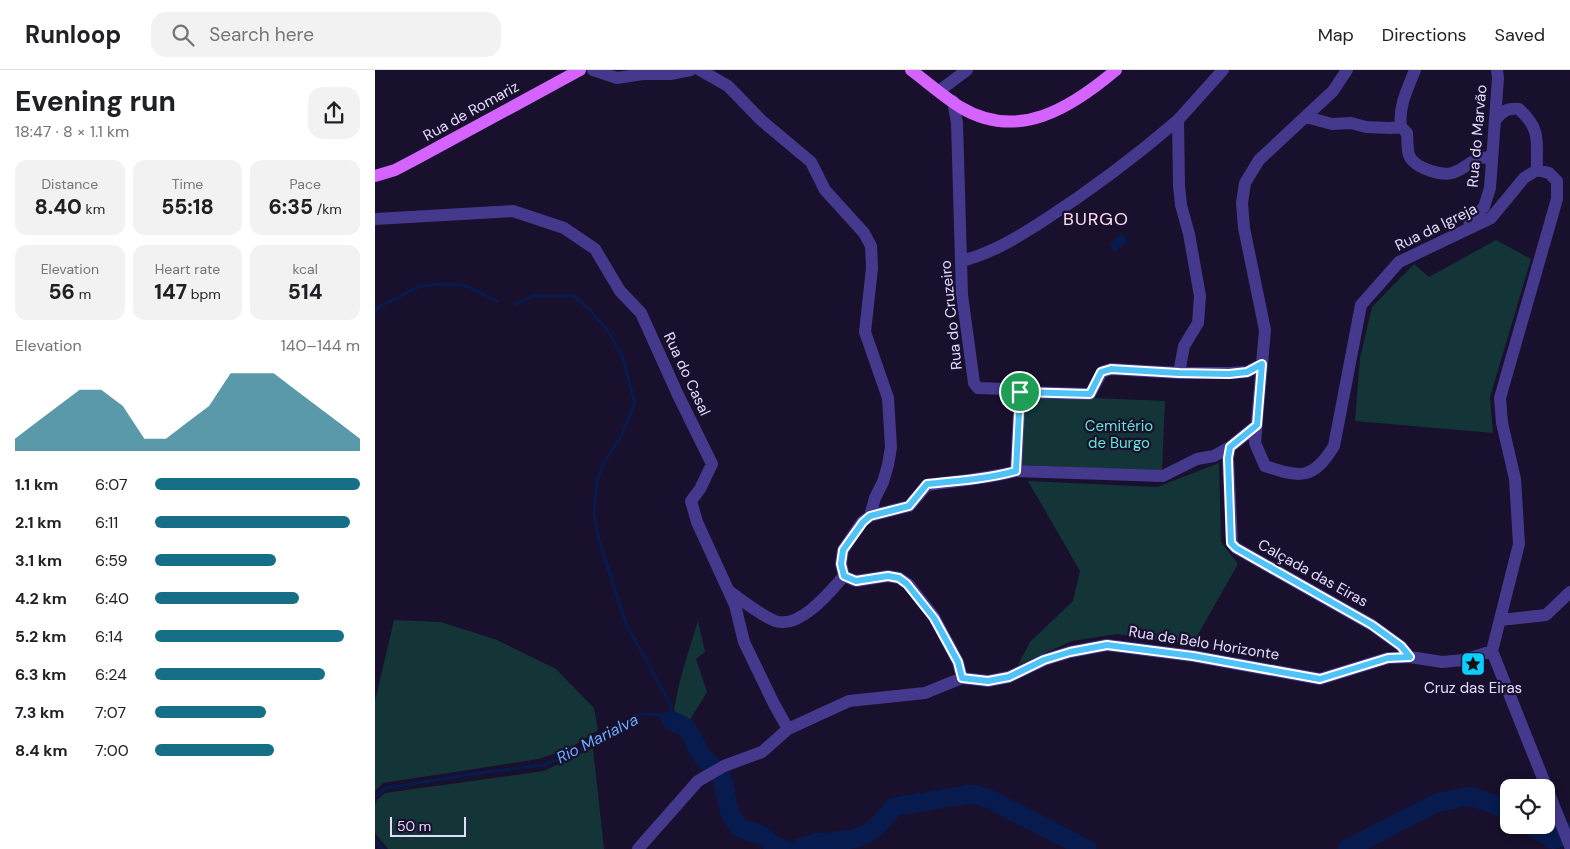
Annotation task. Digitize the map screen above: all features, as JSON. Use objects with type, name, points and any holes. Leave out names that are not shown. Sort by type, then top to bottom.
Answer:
[{"type":"main road","name":"Rua de Romariz","points":[[375,176],[395,170],[580,70]]},
{"type":"main road","points":[[911,70],[960,107],[983,117],[1009,122],[1036,119],[1068,105],[1095,88],[1116,70]]},
{"type":"street","points":[[593,70],[617,78],[643,74],[670,74],[691,70]]},
{"type":"street","points":[[700,70],[728,86],[761,120],[811,162],[825,190],[864,233],[871,246],[872,268],[865,332],[888,398],[891,447],[883,482],[875,498],[870,516]]},
{"type":"street","points":[[939,92],[967,70]]},
{"type":"street","points":[[961,261],[996,248],[1029,230],[1114,173],[1178,120],[1223,70]]},
{"type":"street","name":"Rua da Igreja","points":[[1347,70],[1333,92],[1259,160],[1245,183],[1243,203],[1244,228],[1265,330],[1255,443],[1265,466],[1287,474],[1307,474],[1324,462],[1334,446],[1361,305],[1399,262],[1491,218],[1525,178],[1537,170]]},
{"type":"street","points":[[1415,70],[1404,99],[1400,118],[1401,127],[1407,133],[1411,159],[1435,172],[1451,174],[1482,157],[1491,158]]},
{"type":"street","name":"Rua do Marvão","points":[[1469,228],[1470,221],[1484,207],[1490,188],[1499,78],[1497,70]]},
{"type":"street","name":"Rua do Cruzeiro","points":[[953,101],[957,124],[962,295],[974,383],[978,388],[1020,392],[1090,394],[1101,372],[1111,369],[1179,373]]},
{"type":"street","points":[[1495,121],[1508,108],[1519,109],[1530,120],[1535,128],[1537,170],[1549,173],[1557,180],[1557,199],[1500,398],[1502,423],[1515,479],[1519,544],[1491,651],[1570,846]]},
{"type":"street","points":[[1306,117],[1332,124],[1351,123],[1366,127],[1401,127]]},
{"type":"street","points":[[1178,120],[1181,205],[1189,234],[1200,296],[1198,323],[1184,346],[1179,373],[1229,374],[1247,372],[1262,364]]},
{"type":"street","name":"Rua do Casal","points":[[375,218],[513,211],[564,228],[595,249],[620,291],[641,313],[712,464],[700,489],[691,501],[697,522],[735,604],[743,642],[788,729]]},
{"type":"street","points":[[1016,471],[1020,392]]},
{"type":"street","points":[[844,576],[841,564],[843,550],[863,522],[870,516],[909,506],[927,484],[1000,476],[1016,471],[1163,476],[1197,460],[1214,456],[1230,447],[1257,425]]},
{"type":"street","name":"Calçada das Eiras","points":[[1230,447],[1228,458],[1231,543],[1236,548],[1372,625],[1401,646],[1410,657]]},
{"type":"street","points":[[729,591],[775,621],[786,623],[794,621],[812,609],[844,576]]},
{"type":"street","points":[[844,576],[856,581],[888,576],[899,578],[907,584],[934,618],[958,662],[962,678]]},
{"type":"street","points":[[1500,620],[1546,615],[1570,592]]},
{"type":"street","name":"Rua de Belo Horizonte","points":[[638,849],[698,780],[724,766],[762,752],[788,729],[849,701],[925,693],[962,678],[988,681],[1009,677],[1044,660],[1070,652],[1107,645],[1193,656],[1320,679],[1388,658],[1410,657],[1442,662],[1464,660],[1491,651]]},
{"type":"green space","points":[[1496,240],[1531,259],[1490,397],[1493,433],[1355,421],[1360,358],[1372,307],[1414,264],[1429,277]]},
{"type":"green space","name":"Cemitério de Burgo","points":[[1025,395],[1165,401],[1162,471],[1022,465]]},
{"type":"green space","points":[[1219,463],[1221,542],[1238,564],[1192,645],[1117,634],[1072,641],[1018,665],[1030,642],[1073,601],[1080,571],[1028,481],[1157,487]]},
{"type":"green space","points":[[394,620],[441,622],[497,640],[556,669],[594,708],[598,730],[572,747],[539,759],[383,783],[375,791],[375,701]]},
{"type":"green space","points":[[698,621],[705,652],[696,659],[707,692],[688,723],[673,718],[680,681]]},
{"type":"green space","points":[[593,748],[604,849],[388,849],[375,833],[375,805],[377,800],[385,793],[544,771]]},
{"type":"water","points":[[1122,233],[1128,241],[1115,252],[1109,244]]},
{"type":"waterway","points":[[375,312],[379,307],[418,287],[442,284],[464,285],[497,301]]},
{"type":"waterway","points":[[375,797],[386,788],[543,765],[575,753],[636,715],[655,714],[671,720],[671,705],[626,624],[599,540],[594,514],[597,481],[605,461],[619,440],[635,404],[622,355],[606,328],[574,296],[533,296],[516,304]]},
{"type":"waterway","name":"Rio Marialva","points":[[671,720],[687,728],[702,756],[722,777],[730,814],[740,828],[761,835],[777,847],[784,849]]},
{"type":"waterway","name":"Rio Marialva","points":[[798,849],[866,834],[878,825],[894,807],[971,794],[988,798],[1087,849]]},
{"type":"waterway","name":"Rio Marialva","points":[[1347,849],[1436,803],[1470,796],[1500,807]]},
{"type":"waterway","name":"Rio Marialva","points":[[1544,834],[1552,839],[1557,839],[1570,832]]},
{"type":"waterway","points":[[1552,839],[1553,849]]},
{"type":"waterway","name":"Rio Marialva","points":[[375,840],[383,849]]},
{"type":"place","name":"Cruz das Eiras","points":[[1473,664]]},
{"type":"district","name":"BURGO","points":[[1096,219]]},
{"type":"route","points":[[1262,364],[1257,425],[1230,447],[1228,458],[1231,543],[1236,548],[1303,587],[1372,625],[1401,646],[1410,657],[1388,658],[1320,679],[1193,656],[1107,645],[1070,652],[1044,660],[1009,677],[988,681],[962,678],[958,662],[934,618],[907,584],[899,578],[888,576],[856,581],[844,576],[841,564],[843,550],[863,522],[870,516],[909,506],[927,484],[1000,476],[1016,471],[1020,392],[1090,394],[1101,372],[1111,369],[1229,374],[1247,372],[1262,364]]}]
